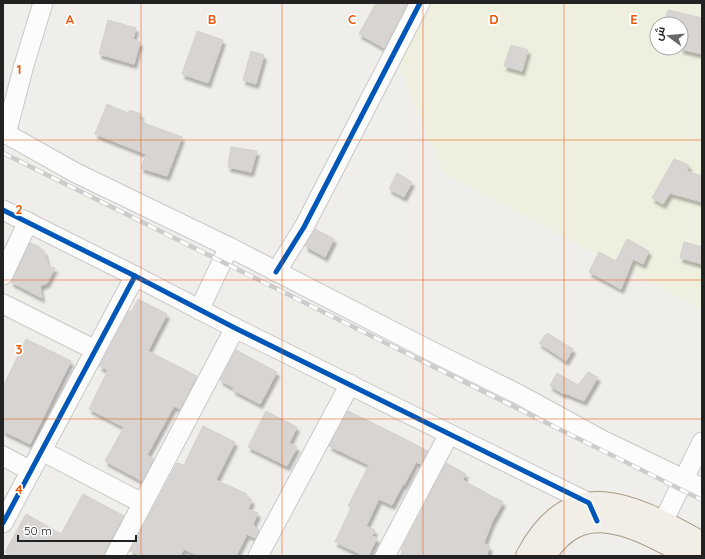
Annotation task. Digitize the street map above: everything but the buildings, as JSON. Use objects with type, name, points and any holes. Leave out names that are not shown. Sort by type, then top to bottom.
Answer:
[{"type":"main road","points":[[545,556],[559,537],[570,528],[585,522],[593,512],[607,503],[625,507],[663,522],[702,543]]},
{"type":"main road","points":[[527,556],[534,542],[546,526],[568,510],[593,512],[613,522],[650,535],[690,556]]},
{"type":"street","points":[[43,3],[5,133],[76,173],[229,247],[518,394],[602,440],[702,488]]},
{"type":"street","points":[[276,272],[304,227],[420,3]]},
{"type":"street","points":[[3,210],[199,310],[450,434],[593,512]]},
{"type":"street","points":[[3,275],[28,222]]},
{"type":"street","points":[[199,310],[229,247]]},
{"type":"street","points":[[3,523],[135,276]]},
{"type":"street","points":[[3,304],[95,350]]},
{"type":"street","points":[[115,556],[235,328]]},
{"type":"street","points":[[258,556],[350,384]]},
{"type":"street","points":[[385,556],[450,434]]},
{"type":"street","points":[[663,522],[702,442]]},
{"type":"street","points":[[42,451],[142,503]]},
{"type":"street","points":[[3,456],[31,471]]},
{"type":"green space","points":[[373,3],[702,3],[702,310],[443,173]]},
{"type":"railway","points":[[3,153],[702,500]]},
{"type":"cycle path","points":[[276,272],[304,227],[420,3]]},
{"type":"cycle path","points":[[3,210],[235,328],[589,503],[597,521]]},
{"type":"cycle path","points":[[3,523],[135,276]]}]
